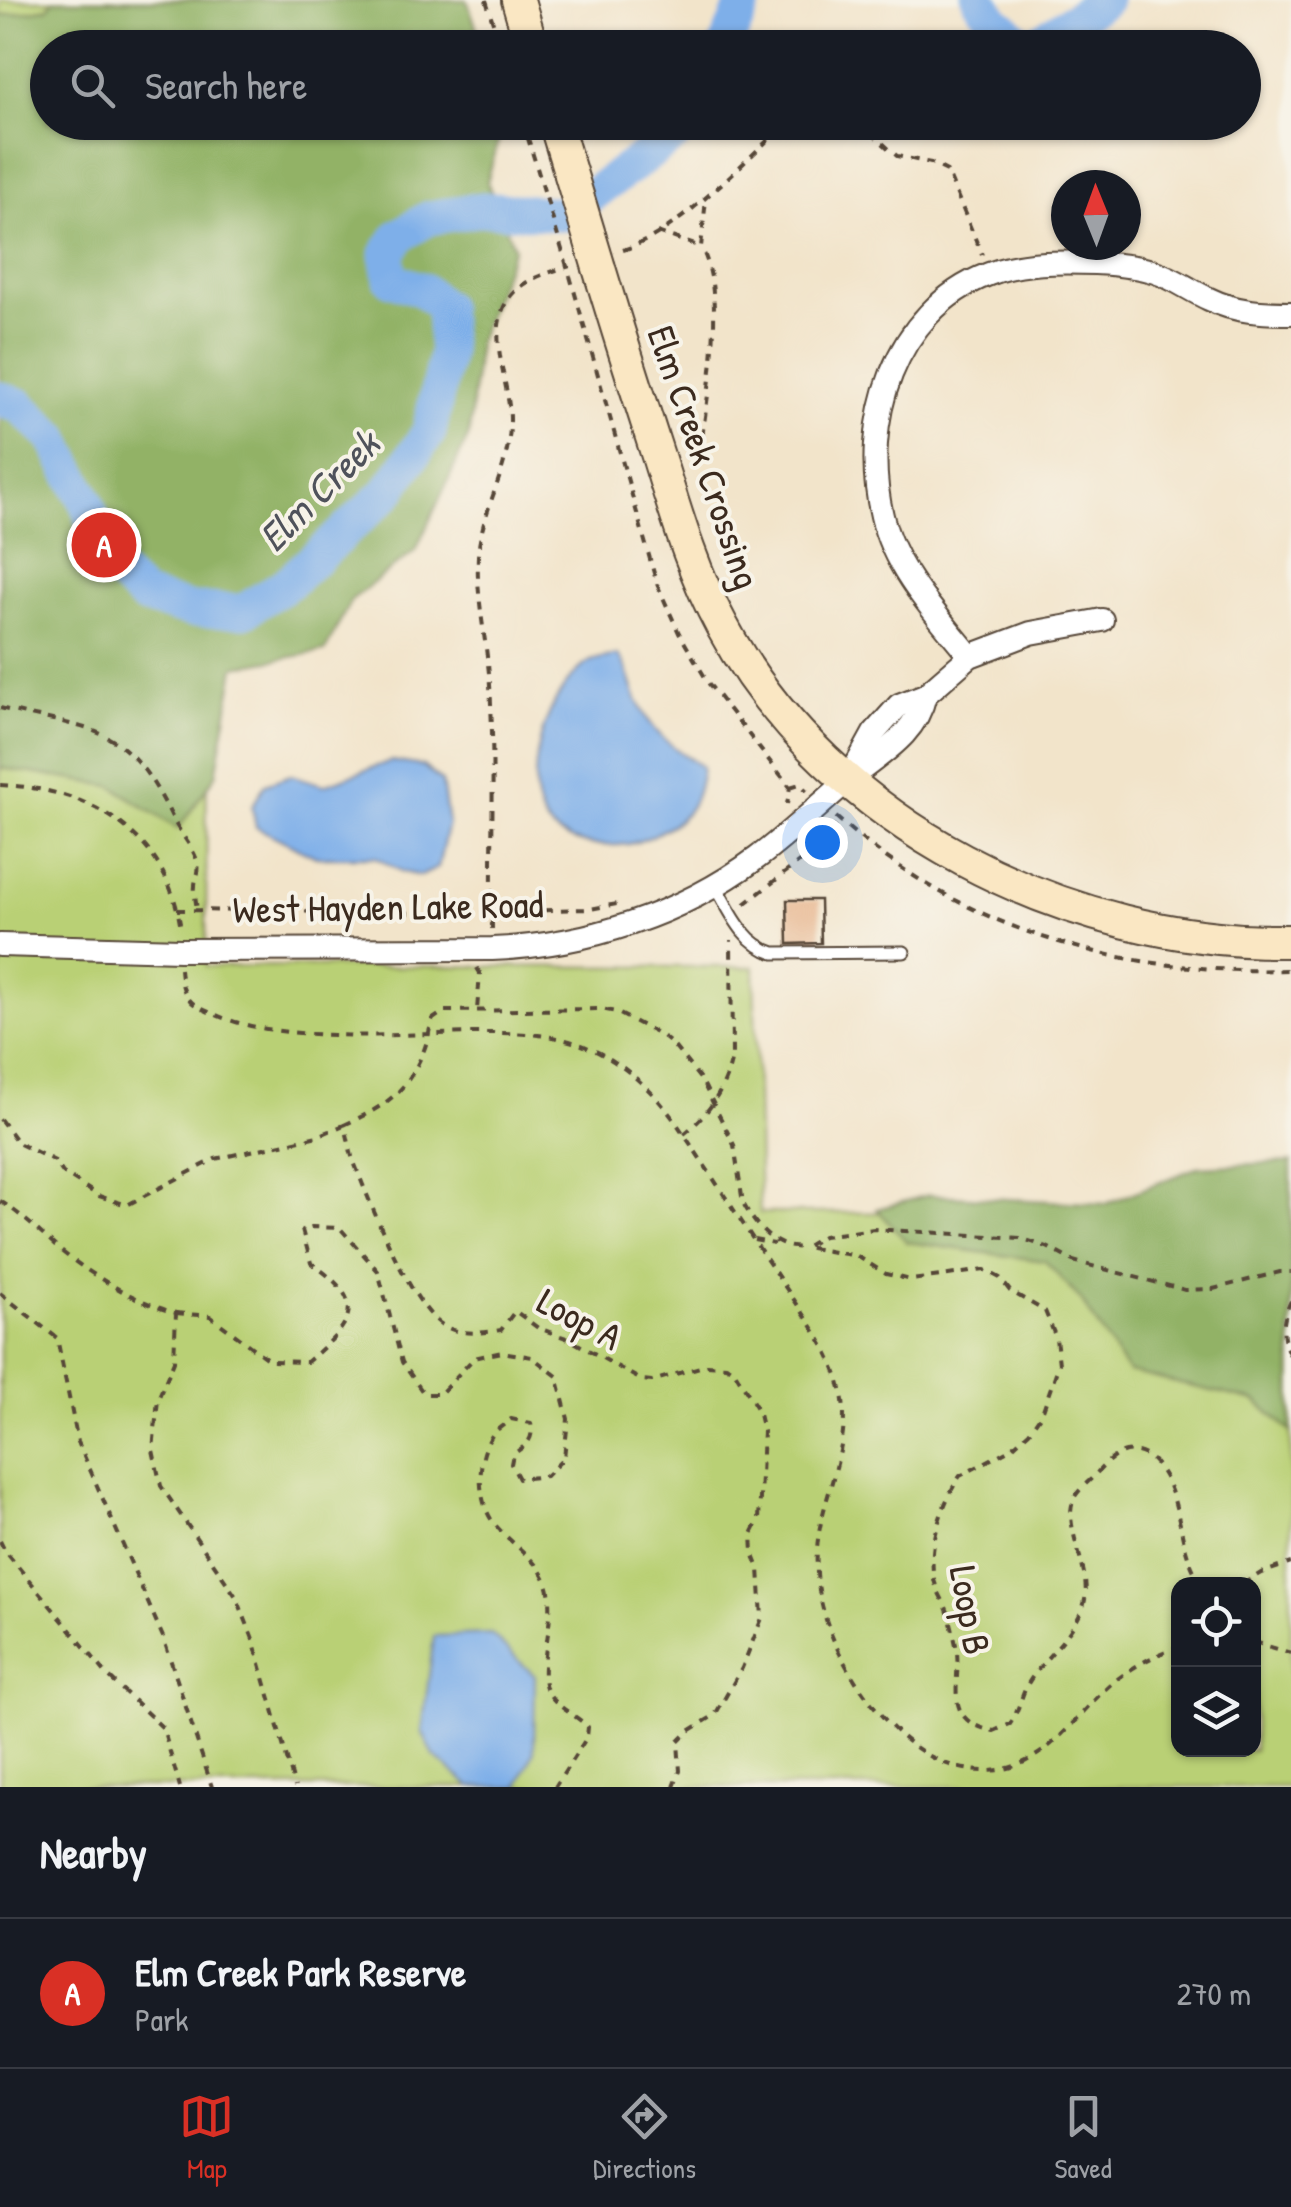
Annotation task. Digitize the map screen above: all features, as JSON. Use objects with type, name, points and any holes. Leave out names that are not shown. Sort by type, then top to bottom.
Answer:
[{"type":"main road","points":[[497,2],[518,30]]},
{"type":"main road","name":"Elm Creek Crossing","points":[[558,140],[589,266],[707,597],[737,653],[772,703],[810,747],[848,780]]},
{"type":"main road","points":[[848,780],[944,848],[1008,882],[1057,902],[1107,919],[1174,933],[1291,942]]},
{"type":"street","points":[[970,656],[914,585],[882,517],[876,424],[886,384],[909,339],[926,317],[955,293],[990,274],[1036,264],[1098,264],[1155,272],[1214,302],[1248,312],[1291,313]]},
{"type":"street","name":"West Hayden Lake Road","points":[[0,944],[180,950],[483,949],[552,944],[608,931],[653,916],[715,886],[778,842],[848,780],[893,747],[920,715],[925,695],[970,656],[1030,632],[1102,620]]},
{"type":"lane","points":[[715,886],[753,943],[774,953],[904,952]]},
{"type":"path","points":[[497,2],[499,30]]},
{"type":"path","points":[[532,140],[589,266],[657,584],[679,632],[710,684],[790,787],[786,806]]},
{"type":"path","points":[[477,1010],[480,973],[475,965],[492,910],[490,684],[478,568],[486,514],[505,458],[510,426],[500,321],[509,298],[524,282],[589,266],[637,245],[706,198],[769,140]]},
{"type":"path","points":[[879,140],[897,156],[931,163],[947,171],[990,274]]},
{"type":"path","points":[[691,464],[699,460],[714,308],[714,279],[701,247],[706,198]]},
{"type":"path","points":[[657,232],[701,247]]},
{"type":"path","points":[[0,708],[62,720],[124,746],[161,794],[185,843],[195,854],[199,874],[194,883],[197,910]]},
{"type":"path","points":[[790,787],[800,784]]},
{"type":"path","points":[[0,785],[65,793],[122,824],[155,858],[168,880],[181,940]]},
{"type":"path","points":[[684,1134],[713,1104],[729,1074],[731,936],[735,918],[757,892],[808,854],[840,821]]},
{"type":"path","points":[[177,910],[590,910],[622,903]]},
{"type":"path","points":[[179,962],[192,1003],[233,1022],[280,1032],[513,1033],[574,1042],[632,1075],[656,1098],[684,1134],[818,1338],[841,1391],[842,1454],[820,1526],[816,1560],[820,1603],[827,1627],[869,1700],[908,1743],[933,1758],[965,1768],[989,1770],[1017,1765],[1048,1748],[1126,1672],[1171,1650]]},
{"type":"path","points":[[0,1119],[18,1142],[55,1161],[63,1173],[99,1196],[127,1205],[215,1159],[318,1136],[385,1106],[414,1072],[432,1019],[441,1012],[589,1008],[616,1012],[672,1044],[702,1081],[734,1145],[743,1202],[757,1224],[779,1244]]},
{"type":"path","name":"Loop A","points":[[344,1125],[352,1158],[399,1266],[442,1326],[472,1334],[501,1330],[515,1311],[538,1328],[652,1382],[707,1365],[726,1366],[735,1372],[758,1410],[763,1430],[760,1461],[764,1472],[759,1520],[752,1534],[762,1618],[742,1668],[715,1714],[678,1742],[680,1771],[674,1787]]},
{"type":"path","points":[[0,1200],[24,1216],[57,1248],[117,1287],[155,1307],[210,1316],[270,1361],[307,1362],[343,1332],[349,1306],[338,1282],[311,1264],[302,1230],[340,1228],[378,1271],[402,1362],[424,1394],[440,1394],[474,1358],[502,1352],[532,1356],[557,1376],[568,1419],[564,1458],[546,1476],[518,1479],[513,1454],[529,1442],[532,1423],[510,1420],[492,1435],[481,1466],[484,1506],[494,1524],[522,1548],[546,1581],[550,1632],[542,1670],[545,1687],[560,1708],[588,1727],[587,1737],[555,1787]]},
{"type":"path","points":[[805,1247],[823,1236],[874,1228],[1020,1238],[1072,1260],[1185,1290],[1213,1289],[1291,1272]]},
{"type":"path","name":"Loop B","points":[[754,1240],[857,1256],[886,1274],[911,1280],[944,1278],[976,1270],[992,1272],[1010,1291],[1045,1311],[1056,1338],[1059,1364],[1036,1423],[1010,1449],[960,1476],[935,1539],[935,1583],[948,1610],[957,1651],[956,1697],[970,1724],[994,1732],[1010,1724],[1028,1683],[1075,1623],[1086,1596],[1072,1518],[1073,1502],[1110,1459],[1134,1452],[1144,1454],[1154,1463],[1174,1497],[1187,1554],[1198,1577]]},
{"type":"path","points":[[0,1293],[57,1338],[78,1442],[163,1637],[212,1787]]},
{"type":"path","points":[[1291,1301],[1283,1328],[1284,1343],[1291,1357]]},
{"type":"path","points":[[176,1313],[174,1362],[158,1399],[153,1450],[160,1486],[237,1598],[253,1639],[296,1787]]},
{"type":"path","points":[[0,1541],[61,1623],[110,1678],[163,1728],[180,1787]]},
{"type":"path","points":[[1254,1577],[1291,1563]]},
{"type":"path","points":[[1261,1644],[1291,1653]]},
{"type":"green space","points":[[0,0],[210,0],[109,30],[30,30],[30,140],[209,140],[206,966],[754,967],[760,1213],[1291,1212],[1291,1787],[0,1787]]},
{"type":"green space","points":[[53,0],[467,0],[477,30],[30,30],[30,140],[498,140],[487,182],[514,247],[478,341],[469,435],[416,550],[351,600],[325,651],[235,667],[216,775],[178,829],[112,786],[0,768],[0,16],[48,8]]},
{"type":"green space","points":[[1291,1162],[1291,1432],[1256,1401],[1128,1372],[1081,1300],[1045,1261],[907,1242],[877,1209],[929,1195],[1106,1204],[1198,1167]]},
{"type":"water","points":[[618,655],[650,722],[672,746],[702,767],[700,781],[693,802],[682,817],[652,836],[621,845],[583,843],[559,834],[542,815],[535,776],[537,754],[551,710],[574,674],[592,661]]},
{"type":"water","points":[[391,761],[423,766],[442,782],[448,823],[438,868],[421,876],[403,872],[375,857],[316,857],[256,827],[252,807],[265,784],[291,775],[324,785]]},
{"type":"water","points":[[491,1634],[535,1676],[534,1751],[518,1787],[471,1787],[434,1756],[422,1731],[434,1636]]},
{"type":"building","points":[[787,900],[820,900],[821,943],[788,944]]},
{"type":"waterway","name":"Elm Creek","points":[[732,30],[745,0]]},
{"type":"waterway","name":"Elm Creek","points":[[979,0],[1006,30]]},
{"type":"waterway","name":"Elm Creek","points":[[1057,30],[1104,0]]},
{"type":"waterway","name":"Elm Creek","points":[[0,399],[19,405],[54,438],[86,501],[109,565],[144,597],[192,610],[244,611],[289,582],[388,492],[429,432],[446,352],[443,307],[423,290],[391,279],[387,254],[399,236],[429,218],[482,209],[565,214],[668,140]]},
{"type":"place","name":"Elm Creek Park Reserve","points":[[104,545]]}]
